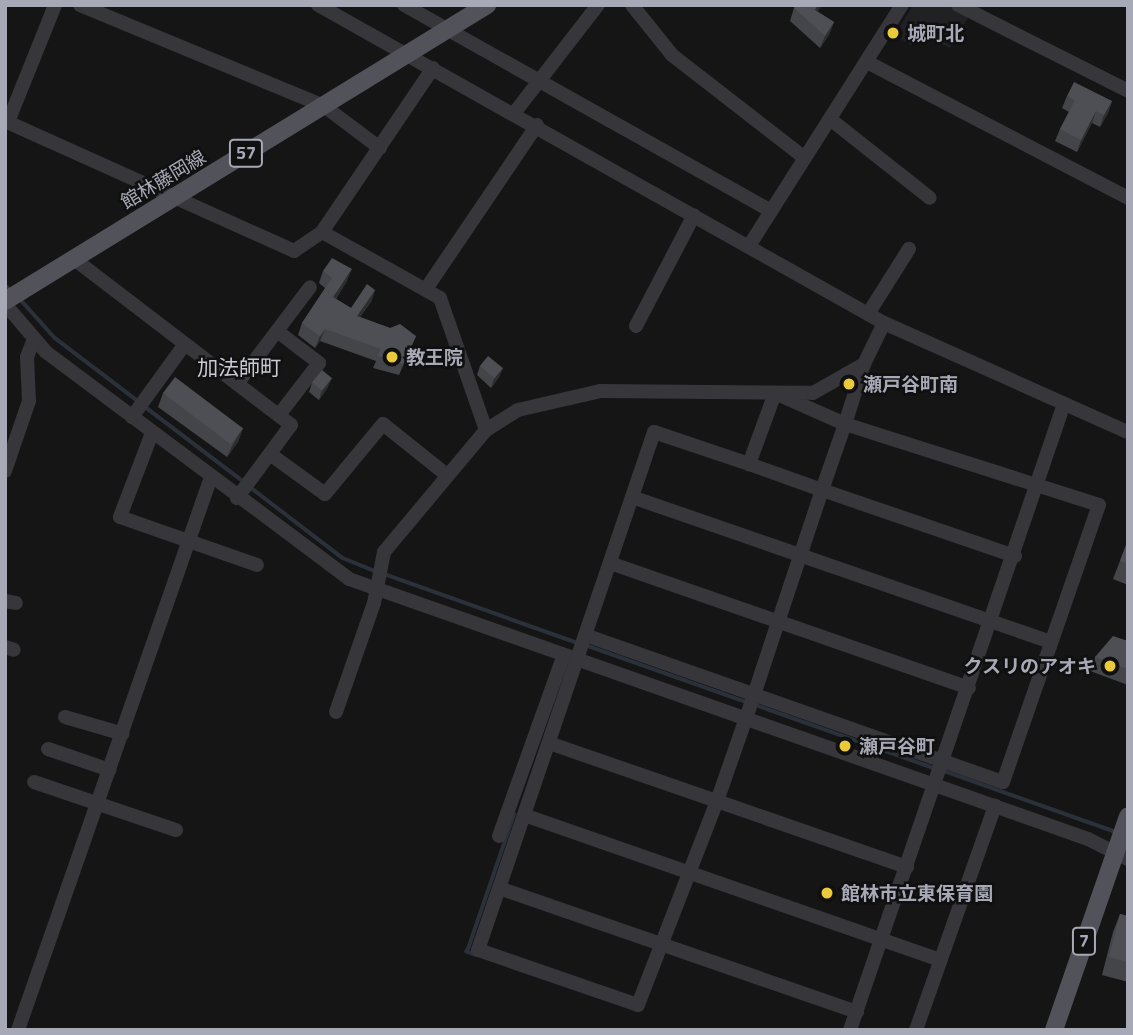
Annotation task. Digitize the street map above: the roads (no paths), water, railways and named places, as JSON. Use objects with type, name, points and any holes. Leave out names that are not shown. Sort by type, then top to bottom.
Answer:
[{"type":"main road","name":"館林藤岡線","points":[[5,302],[487,5]]},
{"type":"main road","name":"7","points":[[1054,1030],[1121,856],[1128,816]]},
{"type":"street","points":[[55,5],[7,121],[279,248],[294,251],[322,232],[433,68]]},
{"type":"street","points":[[80,5],[324,106],[380,148]]},
{"type":"street","points":[[318,5],[537,125],[884,323],[1128,432]]},
{"type":"street","points":[[404,5],[541,79],[771,211]]},
{"type":"street","points":[[515,113],[598,5]]},
{"type":"street","points":[[632,5],[672,55],[806,158]]},
{"type":"street","points":[[749,246],[902,5]]},
{"type":"street","points":[[958,5],[1128,91]]},
{"type":"street","points":[[867,62],[1128,198]]},
{"type":"street","points":[[830,119],[930,198]]},
{"type":"street","points":[[426,289],[537,125]]},
{"type":"street","points":[[636,326],[694,215]]},
{"type":"street","points":[[322,232],[426,289],[449,312],[486,430]]},
{"type":"street","points":[[868,314],[909,249]]},
{"type":"street","points":[[74,259],[291,425],[237,498]]},
{"type":"street","points":[[237,384],[310,288]]},
{"type":"street","points":[[5,302],[34,339],[152,433],[325,565],[375,590],[995,806],[1121,856]]},
{"type":"street","points":[[570,659],[549,743],[478,950],[638,1005],[664,945],[717,801],[864,364],[884,323]]},
{"type":"street","points":[[277,331],[319,363],[279,415]]},
{"type":"street","points":[[5,471],[29,401],[27,357],[34,339]]},
{"type":"street","points":[[132,417],[185,344]]},
{"type":"street","points":[[337,712],[384,552],[486,430],[518,410],[600,391],[813,393],[864,364]]},
{"type":"street","points":[[585,635],[1003,782],[1099,505],[845,424],[775,393]]},
{"type":"street","points":[[749,464],[775,393]]},
{"type":"street","points":[[850,1030],[1015,556],[1064,404]]},
{"type":"street","points":[[270,454],[325,494],[383,424],[447,475]]},
{"type":"street","points":[[499,836],[570,659],[585,635],[654,432],[1015,556]]},
{"type":"street","points":[[152,433],[120,517],[257,565]]},
{"type":"street","points":[[18,1030],[211,477]]},
{"type":"street","points":[[632,497],[1051,642]]},
{"type":"street","points":[[610,563],[968,688]]},
{"type":"street","points":[[65,717],[123,734]]},
{"type":"street","points":[[549,743],[907,867]]},
{"type":"street","points":[[48,750],[110,770]]},
{"type":"street","points":[[34,782],[176,830]]},
{"type":"street","points":[[916,1030],[995,806]]},
{"type":"street","points":[[524,815],[940,960]]},
{"type":"street","points":[[499,888],[857,1012]]},
{"type":"waterway","points":[[5,285],[12,291]]},
{"type":"waterway","points":[[20,299],[55,338],[138,401]]},
{"type":"waterway","points":[[144,406],[244,482]]},
{"type":"waterway","points":[[250,487],[343,558],[376,571]]},
{"type":"waterway","points":[[384,574],[578,643]]},
{"type":"waterway","points":[[585,645],[746,702]]},
{"type":"waterway","points":[[753,704],[934,768]]},
{"type":"waterway","points":[[941,770],[1116,832]]},
{"type":"waterway","points":[[475,955],[467,952],[514,815]]},
{"type":"place","name":"城町北","points":[[893,33]]},
{"type":"place","name":"教王院","points":[[392,357]]},
{"type":"place","name":"瀬戸谷町南","points":[[849,384]]},
{"type":"place","name":"クスリのアオキ","points":[[1110,666]]},
{"type":"place","name":"瀬戸谷町","points":[[845,746]]},
{"type":"place","name":"館林市立東保育園","points":[[827,893]]},
{"type":"district","name":"加法師町","points":[[239,367]]}]
